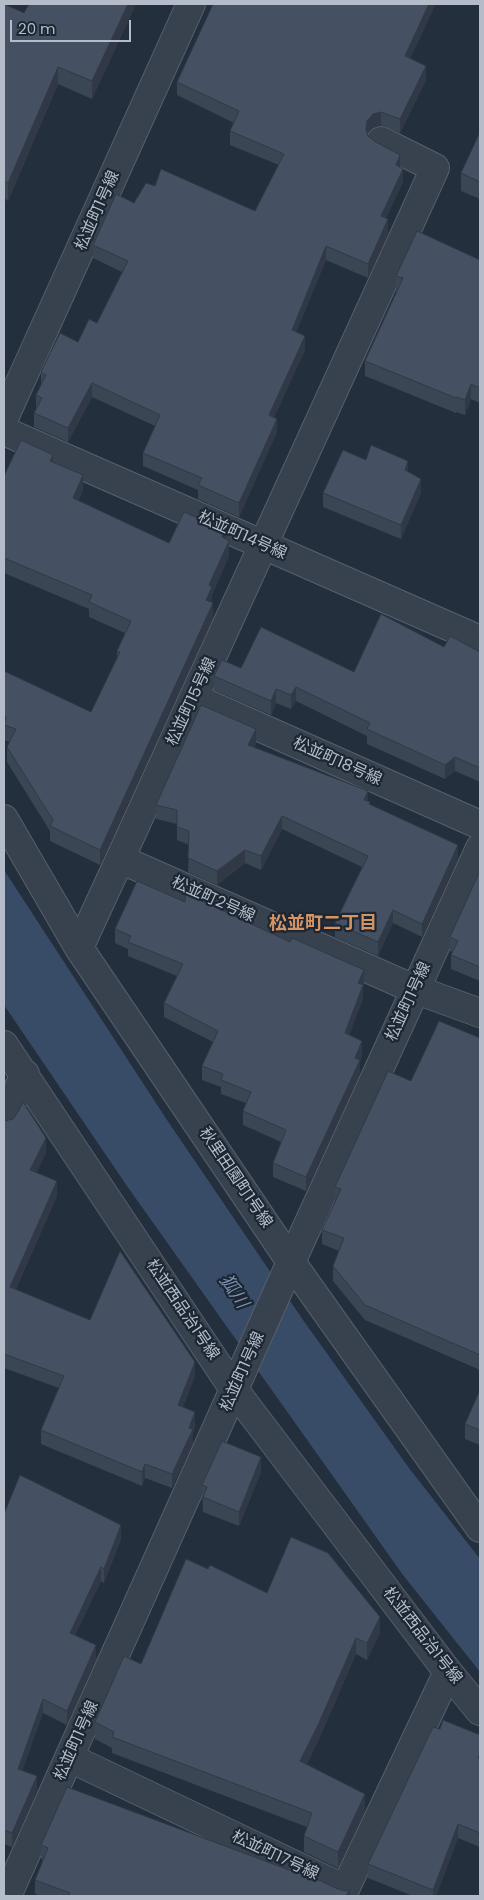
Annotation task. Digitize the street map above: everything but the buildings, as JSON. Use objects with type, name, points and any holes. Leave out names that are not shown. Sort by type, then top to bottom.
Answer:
[{"type":"street","name":"松並町1号線","points":[[4,418],[191,4]]},
{"type":"street","name":"松並町15号線","points":[[120,859],[435,168],[381,141]]},
{"type":"street","name":"松並町14号線","points":[[4,431],[480,640]]},
{"type":"street","name":"松並町18号線","points":[[194,698],[480,825]]},
{"type":"street","name":"秋里田園町1号線","points":[[4,819],[80,948],[288,1271],[480,1528]]},
{"type":"street","name":"松並町1号線","points":[[7,1896],[414,989],[480,848]]},
{"type":"street","points":[[80,948],[120,859]]},
{"type":"street","name":"松並町2号線","points":[[120,859],[414,989],[480,1013]]},
{"type":"street","name":"松並西品治1号線","points":[[4,1045],[238,1383],[448,1672],[480,1711]]},
{"type":"street","points":[[4,1120],[25,1074]]},
{"type":"street","name":"松並町17号線","points":[[70,1758],[352,1893],[448,1672]]},
{"type":"water","name":"狐川","points":[[4,870],[167,1120],[303,1320],[409,1468],[480,1559],[480,1672],[403,1575],[127,1186],[4,1005]]},
{"type":"district","name":"松並町二丁目","points":[[323,924]]}]
